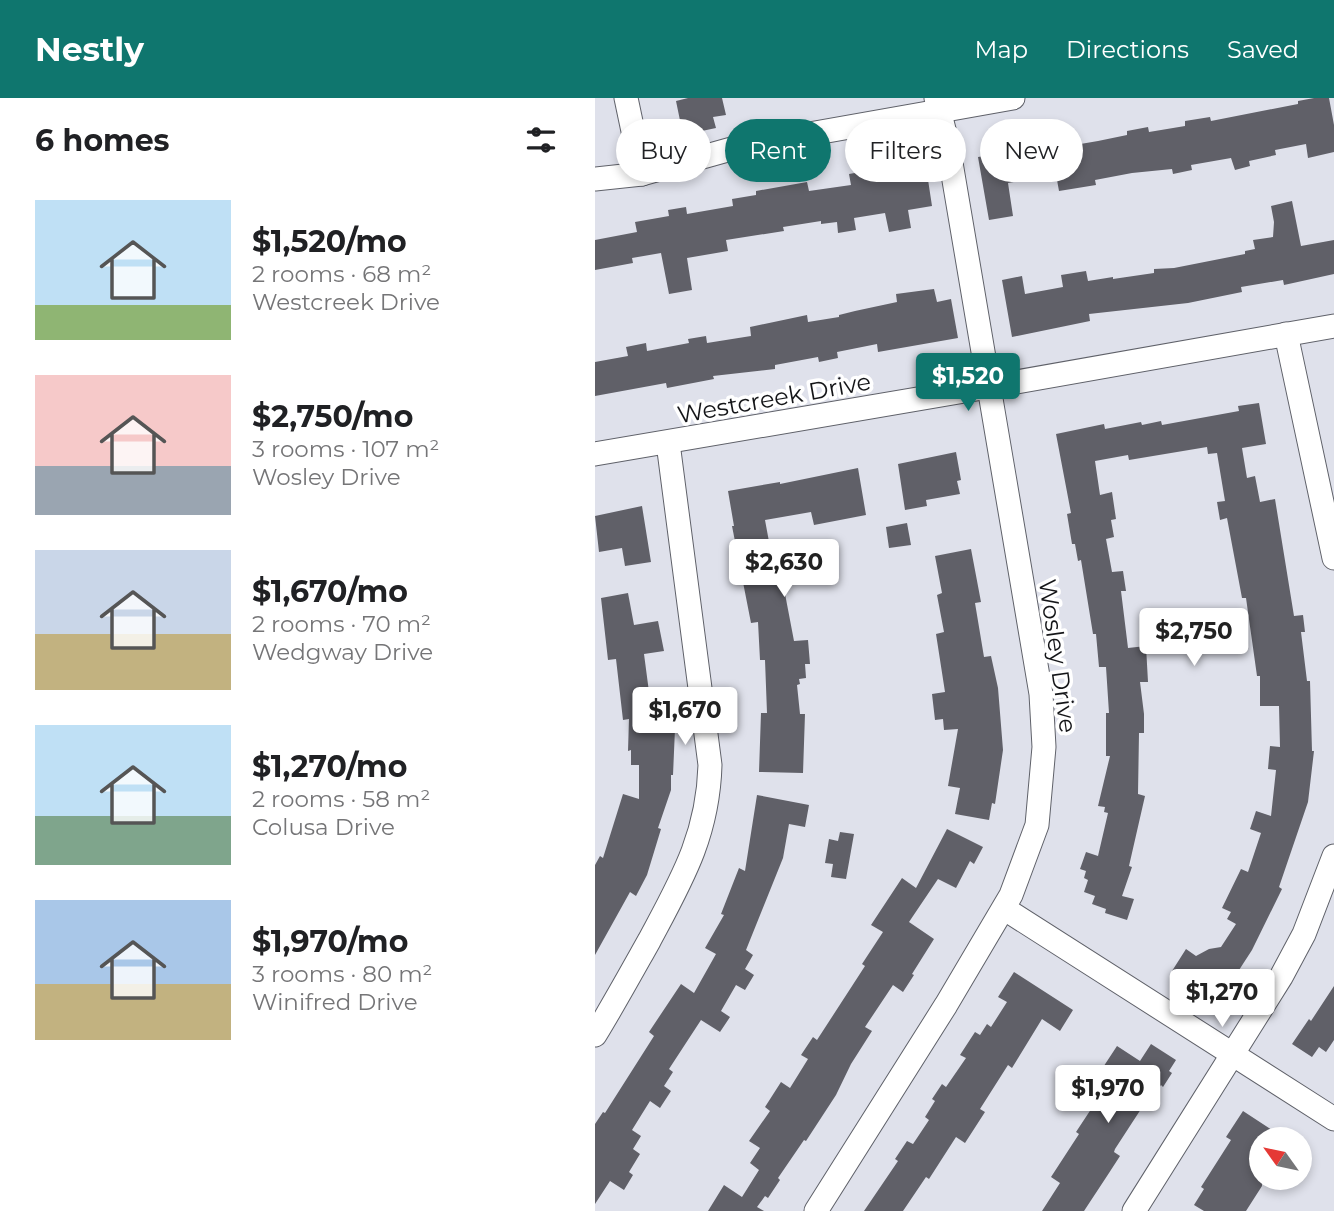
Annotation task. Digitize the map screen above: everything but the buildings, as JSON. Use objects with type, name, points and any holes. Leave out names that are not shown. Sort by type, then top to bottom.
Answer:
[{"type":"street","points":[[626,98],[630,119]]},
{"type":"street","points":[[711,155],[938,104],[1013,98]]},
{"type":"street","name":"Wosley Drive","points":[[816,1211],[1005,909],[1037,825],[1044,747],[1041,694],[948,145],[938,104]]},
{"type":"street","points":[[595,179],[616,177]]},
{"type":"street","name":"Westcreek Drive","points":[[595,454],[1334,326]]},
{"type":"street","points":[[1286,334],[1334,558]]},
{"type":"street","points":[[595,1035],[686,872],[702,826],[709,793],[710,765],[668,443]]},
{"type":"street","points":[[1134,1211],[1304,934],[1334,856]]},
{"type":"street","points":[[1005,909],[1334,1119]]}]
